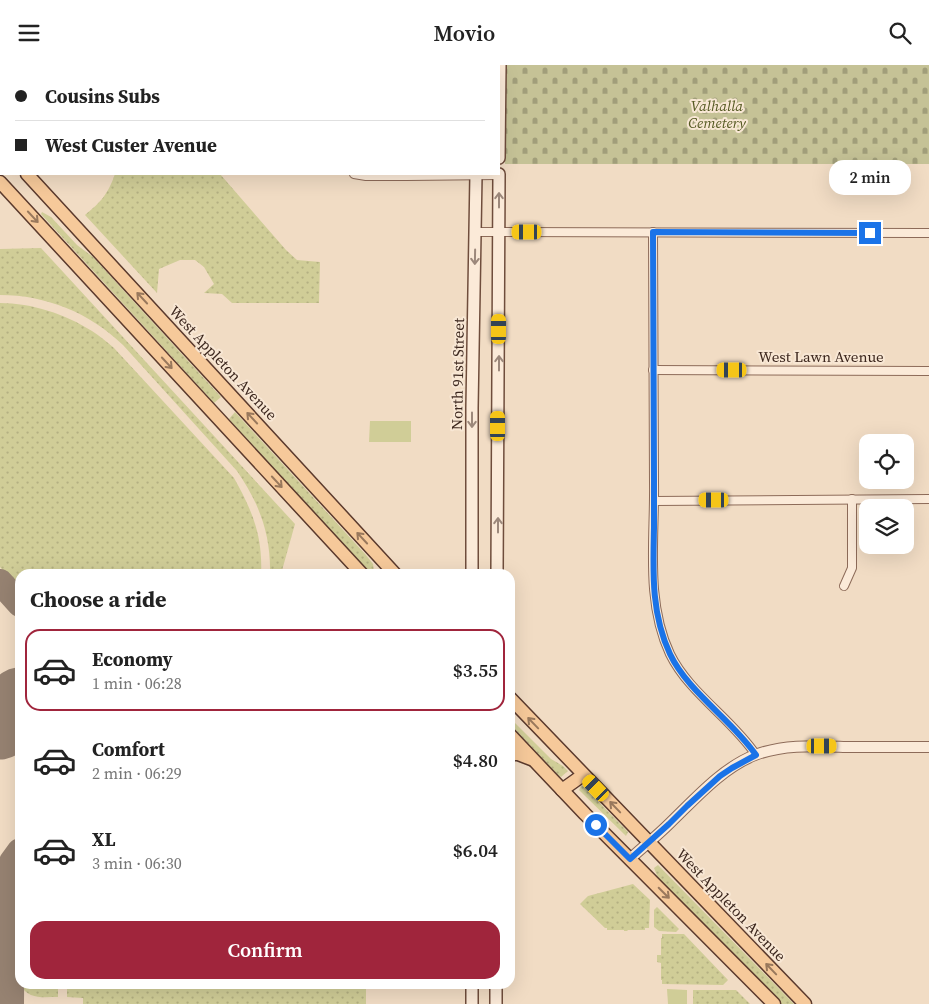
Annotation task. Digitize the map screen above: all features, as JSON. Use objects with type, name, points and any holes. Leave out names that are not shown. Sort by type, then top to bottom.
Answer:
[{"type":"main road","name":"West Appleton Avenue","points":[[29,175],[390,569]]},
{"type":"main road","name":"North 91st Street","points":[[472,569],[472,409],[476,175]]},
{"type":"main road","points":[[497,569],[498,175]]},
{"type":"main road","points":[[0,181],[357,569]]},
{"type":"main road","name":"West Appleton Avenue","points":[[515,704],[804,1004]]},
{"type":"main road","points":[[515,740],[774,1004]]},
{"type":"main road","points":[[515,754],[525,756],[536,762]]},
{"type":"main road","points":[[562,790],[584,775]]},
{"type":"main road","points":[[472,989],[472,1004]]},
{"type":"main road","points":[[496,989],[496,1004]]},
{"type":"street","points":[[360,175],[407,177],[498,175]]},
{"type":"street","points":[[475,232],[929,233]]},
{"type":"street","points":[[653,232],[654,593],[662,633],[679,669],[690,684],[746,741],[756,755]]},
{"type":"street","name":"West Lawn Avenue","points":[[653,370],[929,371]]},
{"type":"street","points":[[844,585],[852,568],[852,499]]},
{"type":"street","points":[[654,501],[929,499]]},
{"type":"street","points":[[630,859],[720,776],[756,755],[804,746],[929,747]]},
{"type":"shaded area","points":[[115,175],[221,175],[286,250],[297,260],[320,262],[319,303],[232,303],[222,294],[204,293],[214,284],[204,267],[195,260],[180,260],[159,269],[157,293],[85,215],[110,187]]},
{"type":"shaded area","points":[[42,212],[51,217],[77,245],[93,257],[221,397],[214,403],[41,214]]},
{"type":"shaded area","points":[[41,248],[295,524],[282,569],[270,569],[266,532],[262,519],[252,495],[237,471],[123,345],[110,334],[82,315],[50,302],[34,298],[0,295],[0,249]]},
{"type":"shaded area","points":[[0,303],[36,307],[71,319],[101,337],[114,348],[234,478],[255,524],[260,547],[261,569],[15,569],[15,584],[0,567]]},
{"type":"shaded area","points":[[235,412],[366,555],[373,564],[374,569],[365,569],[229,419]]},
{"type":"shaded area","points":[[370,421],[411,421],[411,442],[369,442]]},
{"type":"shaded area","points":[[515,723],[551,759],[568,771],[561,777],[515,729]]},
{"type":"shaded area","points":[[581,786],[628,832],[626,836],[579,790]]},
{"type":"shaded area","points":[[658,865],[794,1004],[780,1004],[658,878],[654,868]]},
{"type":"shaded area","points":[[633,884],[650,900],[649,928],[645,928],[645,930],[607,930],[580,904],[588,896]]},
{"type":"shaded area","points":[[657,907],[679,929],[676,932],[659,931],[654,927],[654,910]]},
{"type":"shaded area","points":[[662,934],[684,934],[728,980],[723,985],[662,984],[661,963],[657,962],[657,955],[661,955]]},
{"type":"shaded area","points":[[23,989],[58,989],[58,997],[41,997],[27,993]]},
{"type":"shaded area","points":[[67,989],[366,989],[366,1004],[83,1004],[83,998],[67,997]]},
{"type":"shaded area","points":[[667,989],[687,990],[687,1004],[668,1004]]},
{"type":"shaded area","points":[[693,990],[736,990],[750,1004],[693,1004]]},
{"type":"green space","name":"Valhalla Cemetery","points":[[506,65],[929,65],[929,164],[505,164]]},
{"type":"taxiway","points":[[0,582],[15,598]]},
{"type":"taxiway","points":[[11,1004],[12,862],[15,858]]},
{"type":"runway","points":[[0,727],[15,707]]},
{"type":"route","points":[[596,825],[630,859],[720,776],[756,755],[746,741],[690,684],[679,669],[662,633],[658,615],[653,573],[653,232],[870,233]]}]
